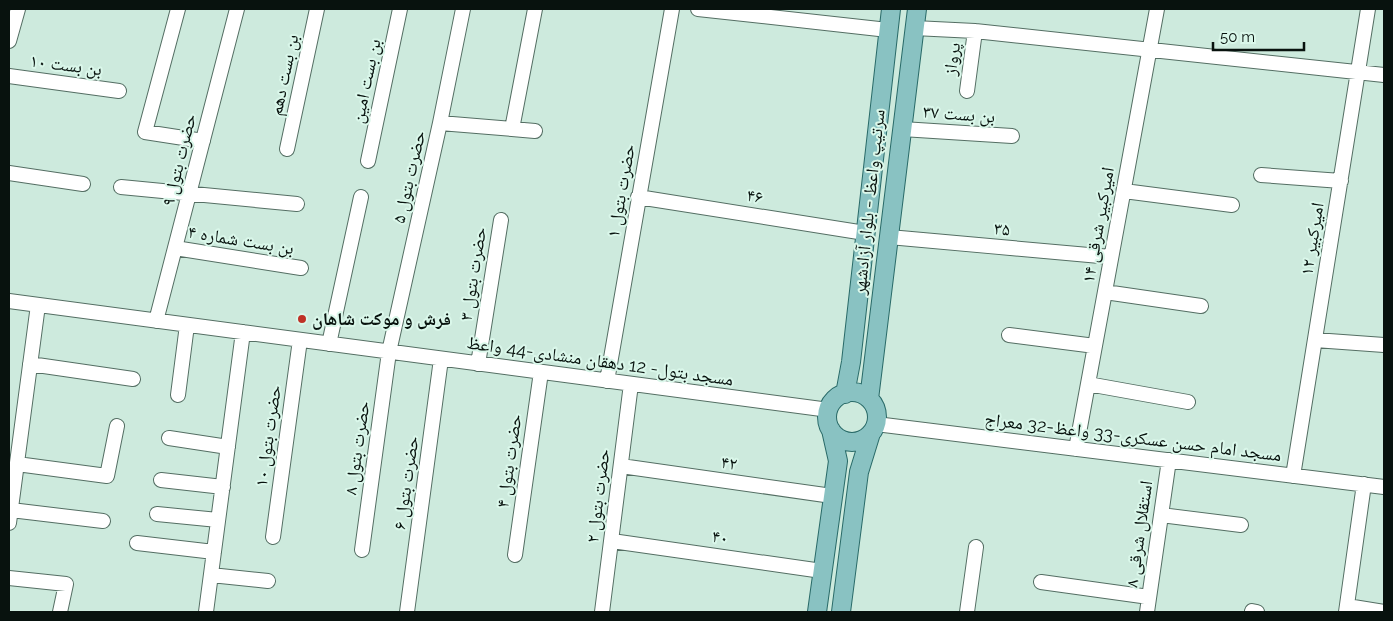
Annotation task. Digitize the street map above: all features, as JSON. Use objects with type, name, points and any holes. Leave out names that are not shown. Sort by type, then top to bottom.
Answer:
[{"type":"main road","name":"سرتیپ واعظ - بلوار آزادشهر","points":[[844,394],[851,362],[891,9]]},
{"type":"main road","name":"سرتیپ واعظ - بلوار آزادشهر","points":[[870,399],[917,9]]},
{"type":"main road","points":[[817,612],[838,461],[828,418],[829,410],[832,403],[844,394],[858,393],[870,399],[876,411],[874,429],[859,472],[841,612]]},
{"type":"main road","points":[[831,430],[842,440],[850,442],[865,439],[874,429]]},
{"type":"street","points":[[9,41],[18,9]]},
{"type":"street","points":[[178,9],[146,132],[203,141]]},
{"type":"street","name":"حضرت بتول ۹","points":[[156,321],[237,9]]},
{"type":"street","name":"بن بست دهم","points":[[287,149],[317,9]]},
{"type":"street","name":"بن بست امین","points":[[368,161],[400,9]]},
{"type":"street","name":"حضرت بتول ۵","points":[[389,352],[440,123],[462,9]]},
{"type":"street","points":[[512,129],[535,9]]},
{"type":"street","name":"حضرت بتول ۱","points":[[606,381],[672,9]]},
{"type":"street","points":[[698,9],[771,13],[888,30]]},
{"type":"street","name":"۱۴ امیرکبیر شرقی","points":[[1076,449],[1157,9]]},
{"type":"street","name":"امیرکبیر ۱۲","points":[[1293,476],[1368,9]]},
{"type":"street","points":[[914,28],[975,31],[1384,75]]},
{"type":"street","name":"پرواز","points":[[967,91],[975,31]]},
{"type":"street","name":"بن بست ۱۰","points":[[9,76],[119,91]]},
{"type":"street","points":[[440,123],[535,131]]},
{"type":"street","name":"بن بست ۳۷","points":[[902,129],[1012,136]]},
{"type":"street","points":[[9,173],[84,184]]},
{"type":"street","points":[[1262,175],[1341,181]]},
{"type":"street","points":[[121,187],[190,192],[297,204]]},
{"type":"street","points":[[1124,191],[1232,205]]},
{"type":"street","points":[[328,344],[362,197]]},
{"type":"street","name":"۴۶","points":[[638,197],[865,233]]},
{"type":"street","name":"حضرت بتول ۳","points":[[478,364],[500,220]]},
{"type":"street","name":"۳۵","points":[[889,238],[1111,257]]},
{"type":"street","name":"بن بست شماره ۴","points":[[175,248],[301,268]]},
{"type":"street","points":[[1105,292],[1201,306]]},
{"type":"street","name":"مسجد بتول- 12 دهقان منشادی-44 واعظ","points":[[9,301],[829,410]]},
{"type":"street","points":[[38,305],[10,517],[103,521]]},
{"type":"street","points":[[178,395],[187,325]]},
{"type":"street","points":[[206,612],[243,332]]},
{"type":"street","points":[[1009,335],[1095,346]]},
{"type":"street","name":"حضرت بتول ۱۰","points":[[273,537],[300,340]]},
{"type":"street","points":[[1315,340],[1384,345]]},
{"type":"street","name":"حضرت بتول ۸","points":[[362,550],[389,352]]},
{"type":"street","name":"حضرت بتول ۶","points":[[407,612],[441,359]]},
{"type":"street","points":[[30,364],[133,379]]},
{"type":"street","name":"حضرت بتول ۴","points":[[515,555],[541,372]]},
{"type":"street","name":"حضرت بتول ۲","points":[[602,612],[631,384]]},
{"type":"street","points":[[1088,384],[1188,402]]},
{"type":"street","points":[[17,464],[107,476],[117,426]]},
{"type":"street","name":"مسجد امام حسن عسکری-33 واعظ-32 معراج","points":[[874,429],[1076,449],[1384,487]]},
{"type":"street","points":[[169,438],[228,447]]},
{"type":"street","name":"استقلال شرقی ۸","points":[[1147,612],[1169,460]]},
{"type":"street","name":"۴۲","points":[[621,466],[832,496]]},
{"type":"street","points":[[161,480],[222,486]]},
{"type":"street","points":[[1364,484],[1347,609],[1384,612]]},
{"type":"street","points":[[157,514],[218,520]]},
{"type":"street","points":[[1161,515],[1241,525]]},
{"type":"street","name":"۴۰","points":[[612,541],[822,571]]},
{"type":"street","points":[[137,542],[214,552]]},
{"type":"street","points":[[968,612],[976,547]]},
{"type":"street","points":[[211,574],[268,581]]},
{"type":"street","points":[[9,578],[66,584],[60,612]]},
{"type":"street","points":[[1040,582],[1149,597]]},
{"type":"place","name":"فرش و موکت شاهان","points":[[302,319]]}]
